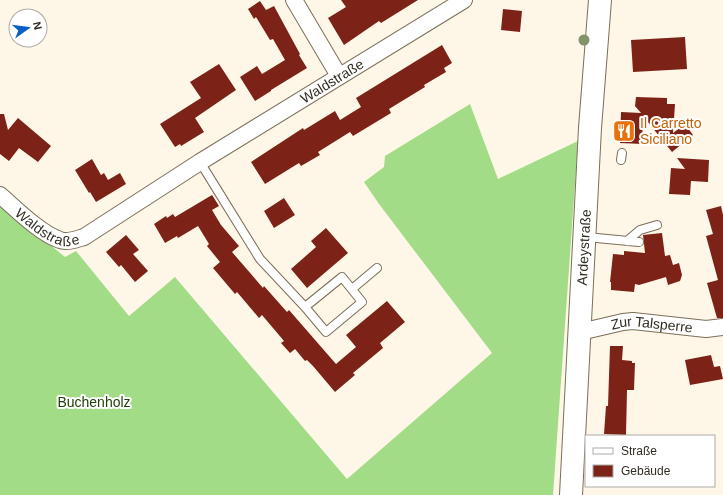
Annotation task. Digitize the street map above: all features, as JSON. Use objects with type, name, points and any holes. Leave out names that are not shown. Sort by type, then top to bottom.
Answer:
[{"type":"main road","name":"Ardeystraße","points":[[571,495],[590,128],[600,0]]},
{"type":"street","points":[[294,0],[339,76]]},
{"type":"street","name":"Waldstraße","points":[[0,195],[46,233],[61,241],[75,240],[84,237],[200,162],[464,0]]},
{"type":"street","name":"Zur Talsperre","points":[[580,332],[623,322],[634,321],[706,329],[723,327]]},
{"type":"lane","points":[[200,162],[260,259],[326,332],[362,302],[342,277],[305,307]]},
{"type":"lane","points":[[627,241],[640,230],[657,225]]},
{"type":"lane","points":[[585,237],[639,242]]},
{"type":"lane","points":[[352,289],[378,268]]},
{"type":"green space","name":"Buchenholz","points":[[470,104],[498,179],[578,141],[553,495],[0,495],[0,204],[65,257],[76,251],[129,316],[175,277],[347,479],[492,353],[364,182],[384,167],[385,156]]},
{"type":"building","points":[[341,0],[418,0],[381,23],[379,21],[344,45],[328,18],[346,7]]},
{"type":"building","points":[[260,1],[266,10],[274,6],[307,68],[255,101],[240,77],[257,66],[262,74],[285,60],[273,39],[270,40],[256,17],[254,19],[248,9]]},
{"type":"building","points":[[503,9],[522,11],[520,32],[501,30]]},
{"type":"building","points":[[685,37],[687,69],[633,72],[631,40]]},
{"type":"building","points":[[442,45],[452,63],[444,68],[446,72],[389,109],[391,113],[353,136],[350,132],[318,152],[320,155],[301,166],[299,163],[265,184],[251,162],[303,128],[304,130],[335,111],[340,120],[361,107],[356,98]]},
{"type":"building","points":[[219,64],[236,90],[195,118],[204,132],[181,146],[180,144],[175,147],[160,124],[201,98],[190,82]]},
{"type":"building","points":[[636,97],[667,98],[667,104],[675,104],[673,133],[685,124],[693,135],[672,152],[643,116],[642,144],[620,143],[621,112],[641,113],[635,106]]},
{"type":"building","points":[[0,114],[4,114],[8,130],[18,118],[51,146],[38,162],[19,148],[9,161],[0,154]]},
{"type":"building","points":[[677,158],[709,160],[708,182],[691,181],[690,195],[669,194],[671,168],[685,169]]},
{"type":"building","points":[[92,159],[101,175],[104,173],[108,180],[120,173],[126,184],[96,202],[75,170]]},
{"type":"building","points":[[212,195],[219,206],[212,210],[221,225],[239,246],[232,252],[263,288],[264,286],[287,312],[289,310],[336,364],[356,347],[346,335],[387,301],[405,322],[380,343],[383,348],[353,373],[355,375],[335,392],[313,366],[307,360],[305,361],[295,349],[290,353],[281,343],[284,341],[262,315],[259,318],[237,292],[235,294],[213,268],[220,262],[207,246],[209,244],[198,226],[178,238],[177,236],[165,243],[154,224],[166,216],[167,218],[173,214],[175,217]]},
{"type":"building","points":[[284,198],[295,215],[274,228],[264,211]]},
{"type":"building","points":[[721,206],[723,215],[723,318],[717,318],[707,283],[718,280],[706,236],[713,234],[706,210]]},
{"type":"building","points":[[326,228],[348,253],[307,288],[291,269],[316,247],[311,241]]},
{"type":"building","points":[[662,233],[665,256],[670,255],[673,265],[679,263],[682,275],[680,281],[668,285],[666,277],[639,285],[635,284],[634,292],[611,290],[610,282],[613,254],[624,255],[624,251],[645,253],[643,235]]},
{"type":"building","points":[[126,235],[139,250],[133,254],[148,271],[135,282],[121,265],[119,267],[106,252]]},
{"type":"building","points":[[610,346],[623,346],[622,360],[632,361],[632,363],[635,363],[634,390],[627,390],[626,435],[604,434],[606,406],[608,406]]},
{"type":"building","points":[[711,355],[714,367],[720,366],[723,379],[690,385],[685,360]]},
{"type":"place","name":"Il Carretto Siciliano","points":[[624,131]]}]
